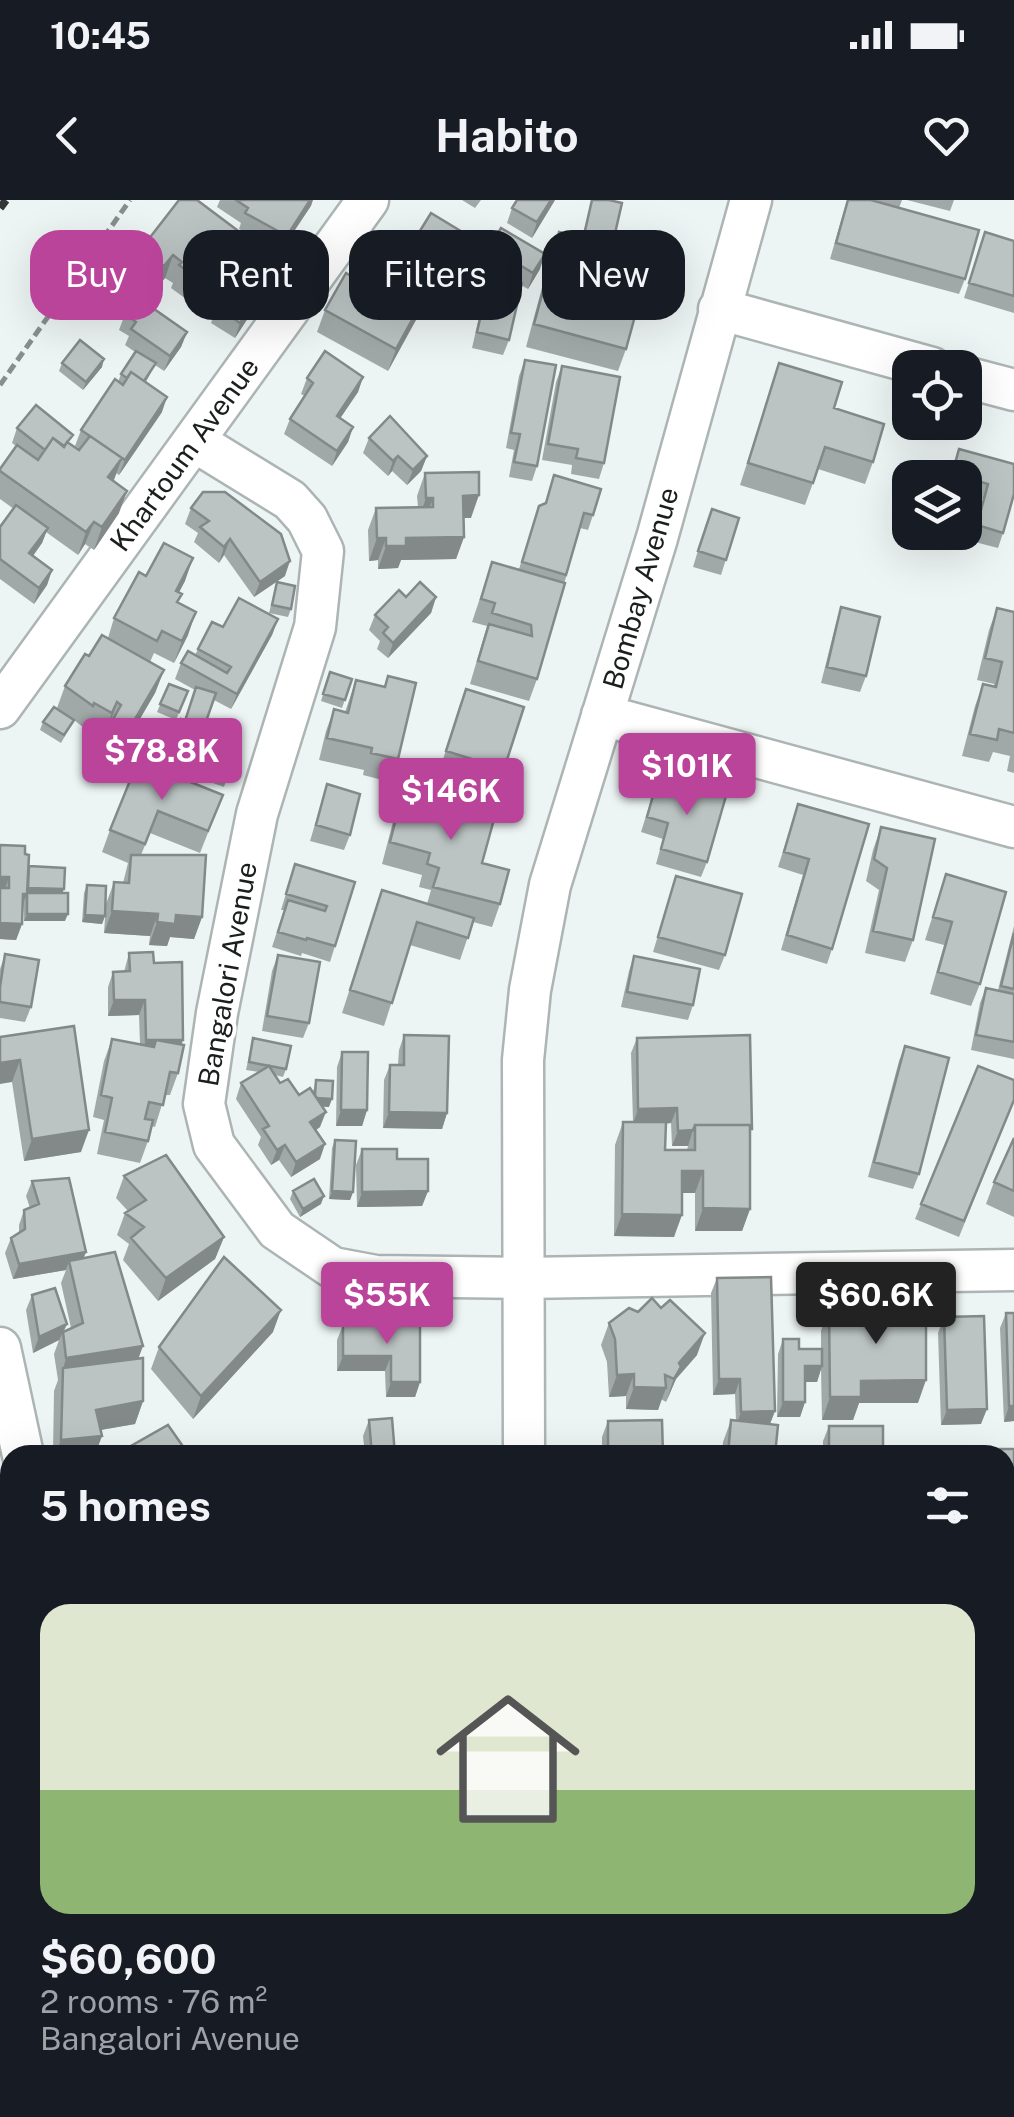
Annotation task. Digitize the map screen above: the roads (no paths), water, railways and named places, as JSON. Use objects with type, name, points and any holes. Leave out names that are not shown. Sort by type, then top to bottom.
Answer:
[{"type":"street","name":"Khartoum Avenue","points":[[0,708],[368,200]]},
{"type":"street","name":"Bombay Avenue","points":[[524,1445],[523,1060],[530,990],[550,885],[657,538],[751,200]]},
{"type":"street","points":[[719,309],[892,357]]},
{"type":"street","points":[[982,381],[1014,390]]},
{"type":"street","name":"Bangalori Avenue","points":[[194,441],[290,500],[307,519],[322,551],[315,627],[257,814],[204,1104],[214,1145],[277,1230],[333,1268],[376,1276],[524,1278],[1014,1270]]},
{"type":"street","points":[[602,715],[1014,827]]},
{"type":"street","points":[[0,1348],[21,1445]]},
{"type":"railway","points":[[0,208],[6,200]]}]
